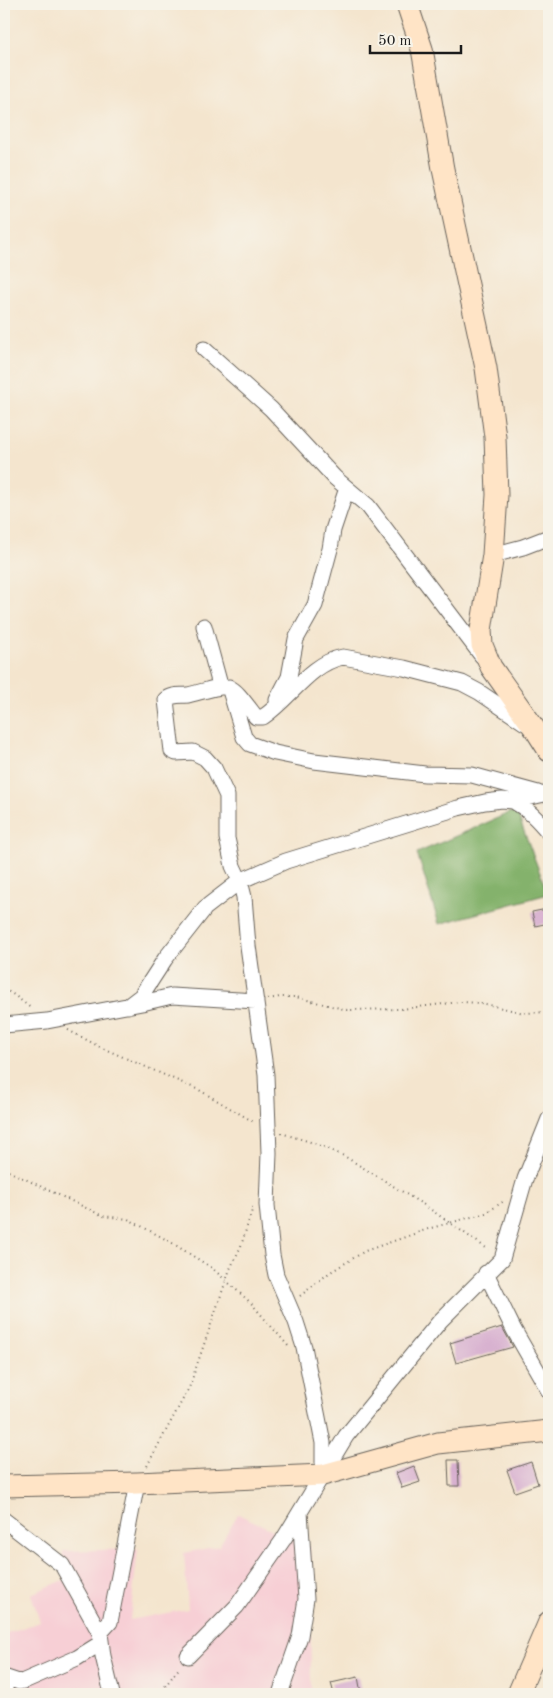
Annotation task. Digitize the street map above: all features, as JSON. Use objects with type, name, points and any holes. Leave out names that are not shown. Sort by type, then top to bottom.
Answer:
[{"type":"street","points":[[407,4],[422,49],[443,169],[486,368],[495,437],[496,495],[492,555],[481,630],[482,645],[491,667]]},
{"type":"street","points":[[204,349],[271,409],[335,478],[368,506],[491,667],[549,751]]},
{"type":"street","points":[[270,712],[289,677],[296,639],[315,605],[330,549],[333,530],[347,488]]},
{"type":"street","points":[[492,555],[523,547],[549,537]]},
{"type":"street","points":[[204,626],[224,686],[244,737],[250,744],[275,753],[314,761],[425,774],[472,775],[545,793]]},
{"type":"street","points":[[323,1474],[323,1443],[299,1330],[276,1275],[272,1255],[268,1206],[269,1153],[266,1075],[248,946],[244,897],[229,854],[227,796],[214,768],[200,754],[193,752],[176,753],[172,751],[166,700],[173,696],[187,695],[224,686],[234,690],[256,717],[263,717],[311,673],[335,658],[344,657],[404,668],[462,682],[507,709],[537,732]]},
{"type":"street","points":[[128,1006],[141,996],[149,986],[165,959],[205,908],[240,881],[286,861],[458,808],[485,802],[512,801],[545,793]]},
{"type":"street","points":[[512,801],[524,807],[537,818],[549,833]]},
{"type":"street","points":[[4,1025],[47,1021],[172,996],[256,1001]]},
{"type":"street","points":[[188,1656],[237,1606],[283,1540],[346,1436],[440,1320],[502,1259],[525,1179],[549,1119]]},
{"type":"street","points":[[486,1273],[514,1330],[549,1391]]},
{"type":"street","points":[[4,1486],[137,1483],[323,1474],[438,1443],[549,1430]]},
{"type":"street","points":[[4,1677],[20,1682],[24,1681],[83,1655],[101,1638],[110,1622],[137,1483]]},
{"type":"street","points":[[280,1694],[300,1636],[306,1599],[300,1512]]},
{"type":"street","points":[[4,1520],[62,1565],[101,1638],[112,1694]]},
{"type":"street","points":[[518,1694],[549,1622]]},
{"type":"street","points":[[4,1685],[6,1694]]},
{"type":"path","points":[[4,989],[47,1021],[100,1047],[199,1090],[267,1129],[317,1144],[344,1156],[449,1222],[502,1259]]},
{"type":"path","points":[[256,1001],[280,997],[296,997],[347,1010],[401,1009],[460,1002],[481,1003],[524,1013],[549,1012]]},
{"type":"path","points":[[4,1169],[103,1216],[128,1219],[169,1241],[212,1268],[226,1280],[268,1321],[291,1349]]},
{"type":"path","points":[[289,1305],[329,1273],[365,1251],[449,1222],[486,1213],[507,1197]]},
{"type":"path","points":[[137,1483],[189,1388],[226,1280],[241,1246],[255,1200]]},
{"type":"path","points":[[159,1694],[188,1656]]},
{"type":"shaded area","points":[[238,1514],[310,1547],[311,1694],[4,1694],[4,1634],[40,1622],[31,1594],[69,1578],[62,1565],[63,1551],[138,1549],[130,1620],[188,1609],[184,1553],[219,1546]]},
{"type":"green space","points":[[516,810],[548,894],[439,924],[417,853]]},
{"type":"building","points":[[547,909],[549,923],[535,926],[532,912]]},
{"type":"building","points":[[502,1327],[513,1347],[456,1363],[450,1343]]},
{"type":"building","points":[[448,1460],[458,1460],[459,1486],[449,1486]]},
{"type":"building","points":[[531,1462],[538,1484],[515,1492],[507,1470]]},
{"type":"building","points":[[414,1466],[420,1482],[402,1488],[396,1473]]},
{"type":"building","points":[[358,1677],[361,1693],[334,1694],[331,1683]]}]
